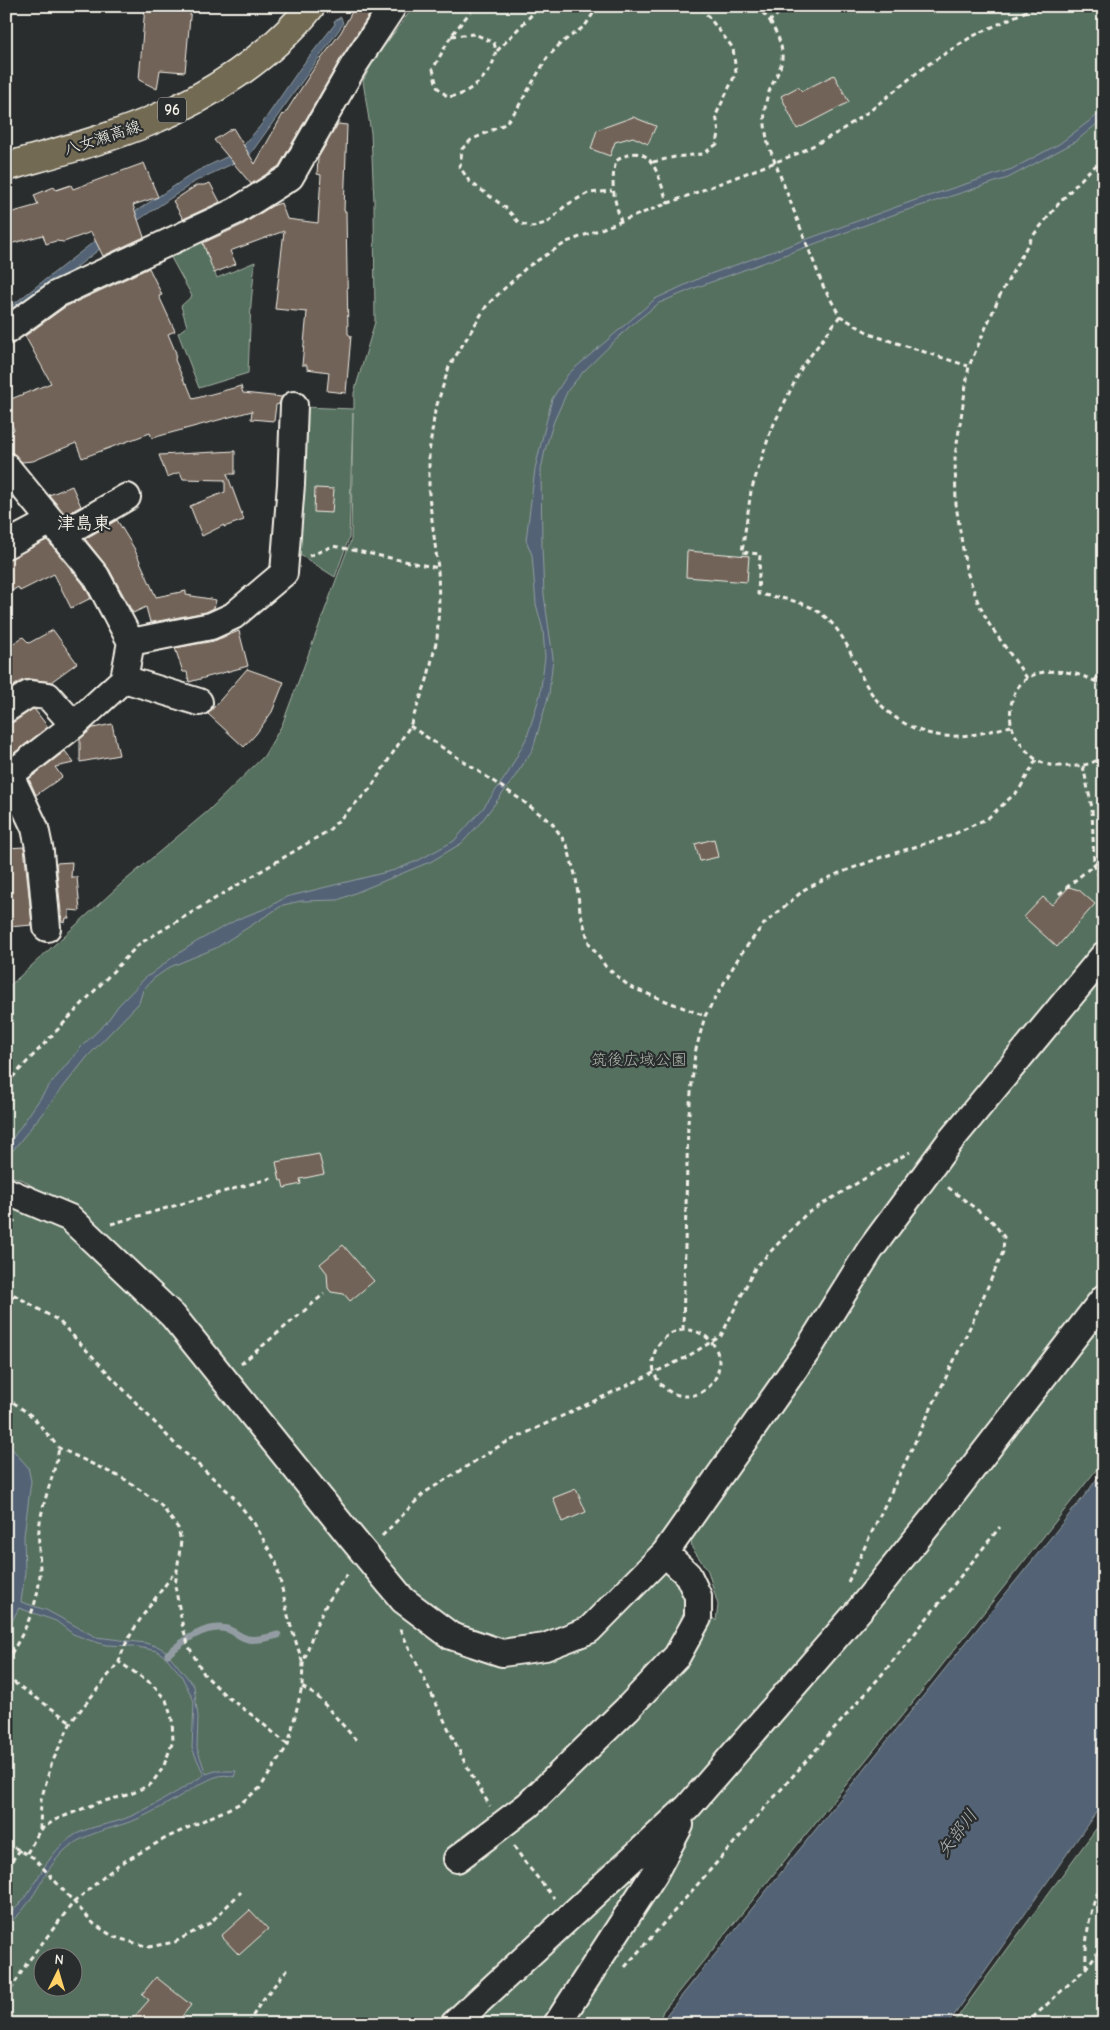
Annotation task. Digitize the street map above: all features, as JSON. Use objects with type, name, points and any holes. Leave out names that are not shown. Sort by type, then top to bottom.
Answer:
[{"type":"main road","name":"八女瀬高線","points":[[6,166],[87,144],[149,122],[214,89],[263,56],[311,6]]},
{"type":"street","points":[[6,331],[57,294],[236,211],[290,177],[354,65],[393,6]]},
{"type":"street","points":[[131,642],[211,626],[233,616],[284,573],[294,404]]},
{"type":"street","points":[[6,466],[96,576],[131,642],[124,679],[74,725],[8,778],[35,828],[40,852],[47,928]]},
{"type":"street","points":[[6,545],[57,528],[127,497]]},
{"type":"street","points":[[124,679],[198,702]]},
{"type":"street","points":[[6,709],[29,694],[48,696],[74,725]]},
{"type":"street","points":[[6,1191],[70,1218],[173,1316],[403,1600],[451,1636],[502,1653],[545,1647],[589,1630],[665,1553],[807,1351],[870,1250],[921,1161],[1104,955]]},
{"type":"street","points":[[454,2024],[688,1807],[860,1608],[946,1502],[1104,1298]]},
{"type":"street","points":[[457,1859],[528,1805],[627,1709],[676,1656],[698,1618],[698,1596],[688,1575],[665,1553]]},
{"type":"street","points":[[557,2024],[654,1874],[688,1807]]},
{"type":"path","points":[[475,6],[451,36],[433,69],[437,87],[448,97],[462,94],[480,80],[494,62],[497,51],[540,6]]},
{"type":"path","points":[[598,6],[585,26],[560,44],[547,58],[517,109],[505,124],[471,140],[462,149],[460,167],[470,181],[506,208],[520,223],[533,228],[548,222],[564,206],[588,193],[612,191]]},
{"type":"path","points":[[653,162],[702,154],[717,144],[719,133],[716,115],[736,73],[733,48],[700,6]]},
{"type":"path","points":[[757,6],[770,21],[779,39],[783,55],[779,72],[766,102],[764,122],[768,144],[815,266],[840,316],[872,335],[969,366]]},
{"type":"path","points":[[770,21],[787,6]]},
{"type":"path","points":[[6,1084],[139,944],[328,831],[370,789],[410,726],[427,680],[437,639],[439,605],[438,568],[428,496],[429,453],[435,411],[450,367],[487,305],[527,267],[567,242],[799,153],[838,133],[871,110],[924,67],[971,37],[1037,6]]},
{"type":"path","points":[[451,36],[475,34],[494,43],[497,51]]},
{"type":"path","points":[[621,222],[612,191],[612,177],[616,161],[625,154],[636,152],[646,155],[653,162],[668,204]]},
{"type":"path","points":[[1027,678],[989,624],[978,602],[966,569],[956,505],[955,456],[969,366],[1001,293],[1032,237],[1060,202],[1104,158]]},
{"type":"path","points":[[840,316],[802,367],[771,430],[751,491],[742,552],[760,554],[758,594],[799,602],[820,612],[841,632],[872,696],[886,711],[919,732],[940,737],[962,737],[1011,726]]},
{"type":"path","points":[[284,573],[308,556],[334,546],[438,568]]},
{"type":"path","points":[[1104,687],[1095,680],[1059,671],[1043,672],[1027,678],[1019,686],[1012,699],[1011,726],[1022,744],[1036,760],[1051,766],[1083,766],[1095,762],[1104,756]]},
{"type":"path","points":[[1095,680],[1104,671]]},
{"type":"path","points":[[410,726],[494,781],[552,823],[567,845],[576,878],[580,911],[589,943],[606,968],[630,987],[705,1016]]},
{"type":"path","points":[[683,1330],[688,1122],[695,1053],[705,1016],[740,955],[764,924],[805,889],[836,874],[882,857],[950,836],[988,818],[1019,790],[1036,760]]},
{"type":"path","points":[[1083,766],[1092,808],[1094,864],[1104,886]]},
{"type":"path","points":[[1059,894],[1104,856]]},
{"type":"path","points":[[6,1998],[27,1963],[73,1903],[118,1865],[166,1838],[241,1803],[260,1788],[288,1745],[302,1688],[303,1664],[315,1627],[327,1603],[356,1561],[424,1493],[501,1445],[713,1343],[721,1336],[755,1268],[806,1214],[892,1162],[921,1161],[993,1222],[1004,1237],[1003,1252],[971,1325],[848,1582],[848,1592],[860,1608]]},
{"type":"path","points":[[103,1226],[275,1176]]},
{"type":"path","points":[[6,1290],[59,1321],[175,1444],[230,1494],[254,1523],[276,1562],[289,1620],[303,1664]]},
{"type":"path","points":[[224,1379],[324,1294]]},
{"type":"path","points":[[6,1307],[14,1295]]},
{"type":"path","points":[[683,1330],[705,1335],[713,1343],[719,1357],[717,1374],[707,1388],[700,1393],[683,1396],[675,1394],[661,1384],[654,1371],[653,1357],[659,1344],[669,1334],[683,1330]]},
{"type":"path","points":[[6,1397],[33,1417],[59,1448],[126,1480],[160,1504],[178,1528],[181,1541],[175,1586],[183,1628],[190,1647],[204,1674],[226,1696],[288,1745]]},
{"type":"path","points":[[6,1660],[18,1644],[34,1602],[40,1573],[40,1522],[59,1448]]},
{"type":"path","points":[[623,1968],[879,1678],[1000,1527]]},
{"type":"path","points":[[40,1830],[41,1800],[51,1765],[71,1722],[119,1662],[132,1634],[176,1571]]},
{"type":"path","points":[[397,1622],[468,1769],[524,1861],[559,1904]]},
{"type":"path","points":[[27,1853],[40,1830],[55,1820],[97,1803],[131,1794],[151,1784],[163,1768],[173,1742],[172,1719],[166,1700],[152,1684],[119,1662]]},
{"type":"path","points":[[6,1677],[71,1722]]},
{"type":"path","points":[[302,1688],[317,1696],[356,1740]]},
{"type":"path","points":[[6,1843],[21,1849],[34,1858],[94,1924],[114,1937],[148,1947],[176,1942],[210,1923],[241,1892]]},
{"type":"path","points":[[6,1868],[21,1849]]},
{"type":"path","points":[[1086,1968],[1085,1946],[1095,1897],[1104,1880]]},
{"type":"path","points":[[1026,2024],[1086,1968],[1104,1944]]},
{"type":"path","points":[[248,2024],[261,2002],[290,1966]]},
{"type":"green space","name":"筑後広域公園","points":[[414,6],[1104,6],[1104,1460],[921,1692],[663,2011],[658,2024],[6,2024],[6,1198],[92,1241],[437,1639],[542,1660],[660,1566],[716,1621],[718,1605],[708,1571],[692,1548],[690,1532],[621,1592],[583,1619],[564,1629],[546,1636],[514,1640],[483,1636],[458,1627],[411,1591],[86,1221],[23,1180],[6,1175],[6,989],[121,884],[208,811],[264,756],[282,725],[351,540],[353,413],[349,538],[335,577],[297,553],[304,407],[354,409],[354,393],[375,322],[374,202],[371,133],[363,81],[374,60]]},
{"type":"green space","points":[[201,239],[217,278],[255,262],[248,373],[199,388],[178,333],[187,326],[181,306],[192,296],[169,254]]},
{"type":"green space","points":[[1104,1818],[1104,2024],[953,2024],[964,2008]]},
{"type":"water","points":[[341,17],[343,24],[249,156],[196,181],[128,227],[6,322],[6,310],[118,223],[197,171],[239,151],[261,125],[301,67],[335,24],[334,21]]},
{"type":"water","points":[[1104,110],[1104,118],[1075,142],[1008,178],[898,213],[695,288],[659,303],[629,327],[583,372],[568,390],[554,421],[545,450],[541,470],[542,546],[544,595],[553,658],[549,694],[533,749],[512,781],[481,822],[462,843],[432,861],[338,900],[301,901],[283,905],[216,948],[170,967],[153,979],[143,990],[139,1003],[88,1056],[6,1159],[6,1148],[48,1087],[82,1046],[106,1023],[118,1006],[147,976],[196,942],[238,919],[267,908],[286,897],[395,870],[419,860],[454,841],[484,807],[508,773],[527,737],[540,695],[545,657],[543,630],[536,604],[532,555],[526,540],[535,469],[552,399],[568,374],[655,299],[702,277],[913,201],[1012,169],[1059,144]]},
{"type":"water","points":[[6,1442],[28,1467],[31,1481],[24,1536],[25,1572],[21,1602],[46,1610],[96,1637],[145,1643],[166,1651],[194,1686],[198,1717],[197,1748],[206,1774],[215,1771],[236,1771],[234,1777],[225,1775],[211,1779],[142,1817],[92,1834],[73,1844],[65,1850],[50,1868],[24,1908],[6,1925],[6,1917],[24,1899],[60,1846],[70,1838],[76,1834],[144,1810],[204,1775],[192,1748],[194,1701],[181,1675],[167,1658],[157,1651],[133,1646],[106,1645],[89,1640],[73,1634],[56,1621],[19,1608],[6,1632]]},
{"type":"water","name":"矢部川","points":[[1104,1468],[1104,1801],[948,2024],[663,2024],[667,2014],[1089,1490]]},
{"type":"building","points":[[145,6],[191,6],[185,72],[160,70],[157,89],[139,80]]},
{"type":"building","points":[[355,6],[375,6],[341,58],[279,166],[251,184],[214,140],[233,128],[255,164],[283,114],[341,32]]},
{"type":"building","points":[[834,75],[849,102],[797,129],[781,96],[798,87],[802,91]]},
{"type":"building","points":[[633,117],[656,126],[648,144],[633,137],[615,142],[610,156],[591,149],[597,130]]},
{"type":"building","points":[[338,124],[347,125],[344,211],[346,211],[348,334],[351,336],[346,393],[327,391],[329,372],[307,369],[307,365],[302,365],[307,312],[275,309],[284,231],[230,251],[236,264],[214,273],[203,243],[242,225],[272,206],[281,203],[287,219],[318,223],[321,175],[317,174],[318,158]]},
{"type":"building","points":[[144,163],[158,197],[133,205],[144,237],[103,256],[91,232],[64,242],[56,241],[46,244],[43,235],[6,245],[6,214],[38,205],[34,195],[54,187],[56,190],[71,185],[73,189]]},
{"type":"building","points":[[210,183],[220,202],[183,219],[173,201],[197,185]]},
{"type":"building","points":[[149,268],[162,295],[159,296],[175,331],[168,334],[176,353],[175,360],[193,399],[241,386],[243,393],[282,397],[279,404],[276,405],[274,421],[251,419],[252,411],[152,438],[150,433],[82,458],[76,443],[33,461],[22,462],[12,452],[6,451],[6,433],[14,430],[6,410],[6,401],[51,383],[25,336],[65,307]]},
{"type":"building","points":[[235,451],[235,474],[227,474],[244,520],[224,527],[224,525],[202,536],[190,506],[225,492],[225,480],[183,479],[180,472],[167,477],[159,455]]},
{"type":"building","points":[[72,486],[81,506],[66,515],[49,495]]},
{"type":"building","points":[[315,488],[334,489],[332,513],[314,512]]},
{"type":"building","points":[[117,520],[134,548],[156,597],[186,591],[186,595],[216,600],[214,608],[206,612],[153,622],[150,622],[146,607],[133,613],[109,569],[85,539]]},
{"type":"building","points":[[47,540],[83,584],[91,598],[71,608],[54,574],[20,591],[18,587],[6,595],[6,560]]},
{"type":"building","points":[[687,551],[749,556],[747,582],[686,577]]},
{"type":"building","points":[[53,630],[77,663],[51,682],[30,679],[21,681],[6,691],[6,648],[23,637],[29,643]]},
{"type":"building","points":[[239,631],[248,666],[189,682],[187,672],[183,672],[175,648],[214,641]]},
{"type":"building","points":[[247,669],[284,682],[272,712],[244,747],[208,714]]},
{"type":"building","points":[[33,709],[48,727],[6,759],[6,724],[14,722]]},
{"type":"building","points":[[112,724],[119,755],[80,762],[80,739],[93,728]]},
{"type":"building","points":[[65,751],[74,763],[55,767],[62,777],[36,795],[29,779]]},
{"type":"building","points":[[714,839],[718,857],[700,861],[695,844]]},
{"type":"building","points":[[24,847],[32,925],[8,927],[6,910],[6,848]]},
{"type":"building","points":[[72,862],[71,877],[77,877],[80,911],[69,910],[69,918],[66,918],[65,923],[62,922],[56,863]]},
{"type":"building","points":[[1069,887],[1079,890],[1095,904],[1057,947],[1024,917],[1043,897],[1052,905]]},
{"type":"building","points":[[319,1154],[324,1174],[300,1179],[301,1184],[284,1188],[282,1180],[280,1181],[276,1162]]},
{"type":"building","points":[[343,1245],[374,1281],[350,1301],[344,1294],[331,1292],[328,1288],[327,1273],[320,1264]]},
{"type":"building","points":[[576,1489],[586,1512],[562,1522],[553,1498]]},
{"type":"building","points":[[250,1910],[268,1929],[239,1955],[221,1936]]},
{"type":"building","points":[[156,1977],[191,2005],[176,2024],[128,2024],[149,2000],[142,1994]]},
{"type":"waterway","points":[[168,1654],[187,1639],[211,1629],[227,1629],[245,1638],[252,1639],[278,1635]]},
{"type":"district","name":"津島東","points":[[84,523]]}]
